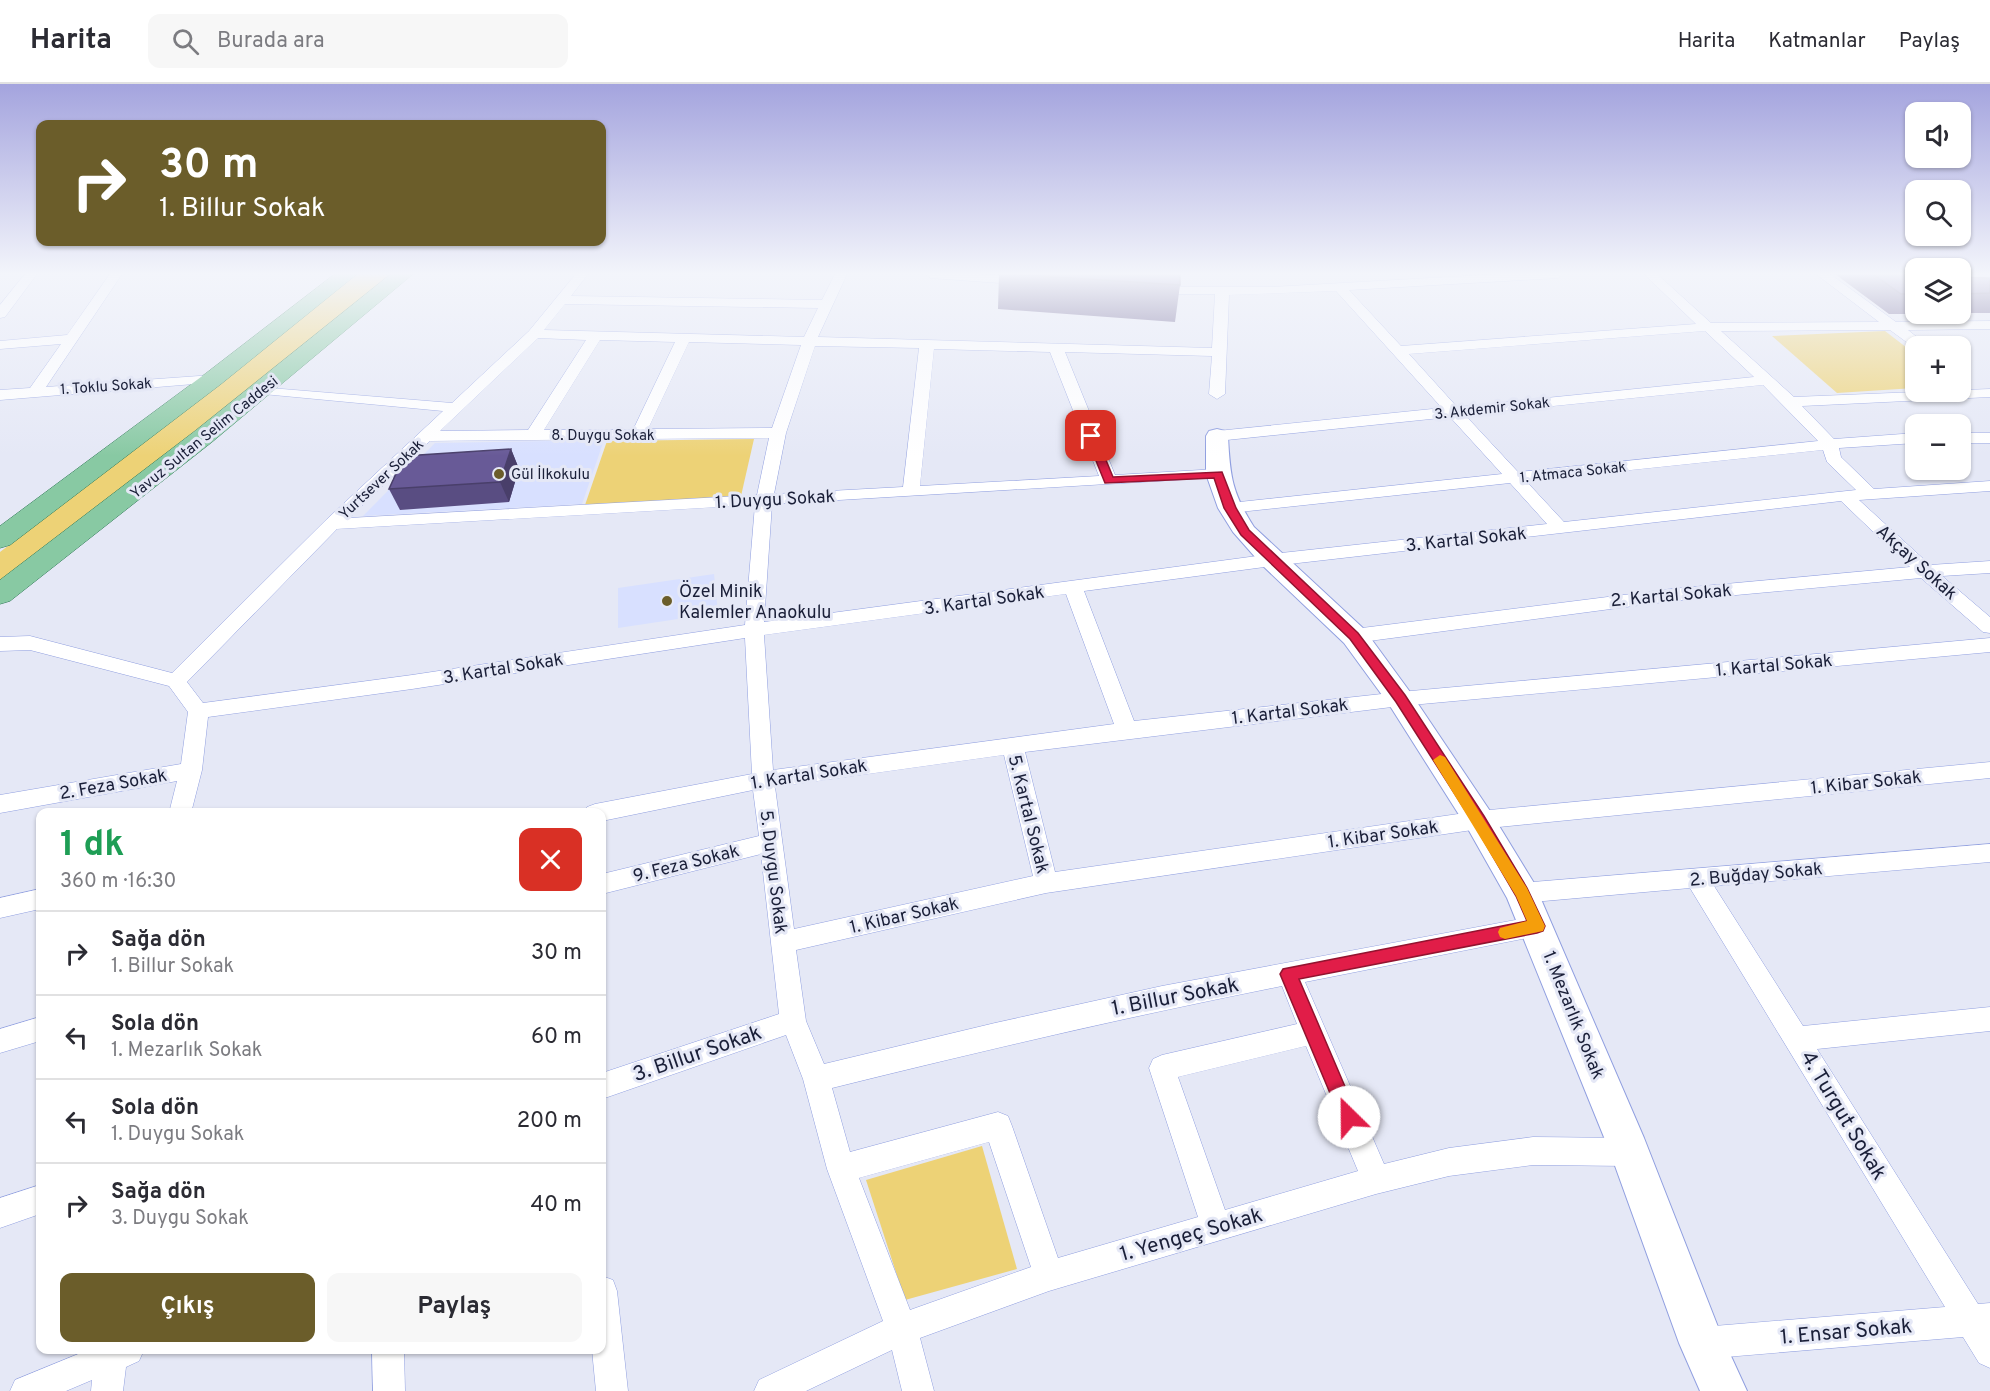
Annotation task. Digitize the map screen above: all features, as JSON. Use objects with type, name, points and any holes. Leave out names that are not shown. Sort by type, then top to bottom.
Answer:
[{"type":"main road","points":[[0,539],[269,335]]},
{"type":"main road","name":"Yavuz Sultan Selim Caddesi","points":[[0,594],[109,513],[329,335]]},
{"type":"street","points":[[35,392],[74,335]]},
{"type":"street","name":"Yurtsever Sokak","points":[[176,681],[332,524],[533,335]]},
{"type":"street","points":[[564,335],[1219,352]]},
{"type":"street","name":"5. Duygu Sokak","points":[[812,335],[778,434],[764,500],[754,630],[763,780],[793,1021],[816,1079],[841,1169],[902,1329],[918,1391]]},
{"type":"street","points":[[1217,394],[1220,335]]},
{"type":"street","points":[[1383,335],[1560,528]]},
{"type":"street","points":[[1398,351],[1605,335]]},
{"type":"street","points":[[1717,335],[1790,402],[1830,444],[1833,459],[1870,494]]},
{"type":"street","points":[[533,435],[595,336]]},
{"type":"street","points":[[638,435],[684,338]]},
{"type":"street","points":[[0,345],[71,339]]},
{"type":"street","points":[[911,491],[927,345]]},
{"type":"street","points":[[1056,348],[1109,480]]},
{"type":"street","name":"1. Toklu Sokak","points":[[0,395],[213,379]]},
{"type":"street","name":"3. Akdemir Sokak","points":[[1217,436],[1767,380]]},
{"type":"street","points":[[1971,384],[1987,395]]},
{"type":"street","points":[[263,390],[457,408]]},
{"type":"street","points":[[1790,402],[1987,395]]},
{"type":"street","name":"8. Duygu Sokak","points":[[427,436],[778,434]]},
{"type":"street","name":"1. Mezarlık Sokak","points":[[1217,436],[1218,474],[1230,508],[1245,532],[1354,636],[1400,699],[1479,820],[1522,893],[1630,1152],[1702,1343],[1724,1391]]},
{"type":"street","points":[[1971,438],[1990,438]]},
{"type":"street","name":"1. Atmaca Sokak","points":[[1230,508],[1830,444],[1905,439]]},
{"type":"street","name":"1. Duygu Sokak","points":[[332,524],[1218,474]]},
{"type":"street","name":"3. Kartal Sokak","points":[[198,711],[412,682],[754,630],[1272,560],[1845,496],[1990,486]]},
{"type":"street","name":"Akçay Sokak","points":[[1845,496],[1925,571],[1990,627]]},
{"type":"street","name":"2. Kartal Sokak","points":[[1354,636],[1586,604],[1925,571],[1990,567]]},
{"type":"street","points":[[1073,588],[1127,730]]},
{"type":"street","points":[[0,644],[30,643],[176,681],[198,711],[191,770],[181,808]]},
{"type":"street","name":"1. Kartal Sokak","points":[[606,811],[763,780],[1127,730],[1400,699],[1990,645]]},
{"type":"street","name":"5. Kartal Sokak","points":[[1012,744],[1046,883]]},
{"type":"street","name":"2. Feza Sokak","points":[[0,804],[191,770]]},
{"type":"street","name":"1. Kibar Sokak","points":[[783,942],[1046,883],[1479,820],[1990,770]]},
{"type":"street","name":"9. Feza Sokak","points":[[606,883],[770,842]]},
{"type":"street","name":"2. Buğday Sokak","points":[[1522,893],[1990,853]]},
{"type":"street","name":"4. Turgut Sokak","points":[[1697,879],[1980,1320],[1990,1352]]},
{"type":"street","points":[[0,908],[36,900]]},
{"type":"street","name":"1. Billur Sokak","points":[[816,1079],[1162,998],[1537,926]]},
{"type":"street","points":[[1289,974],[1376,1180]]},
{"type":"street","points":[[1798,1039],[1990,1019]]},
{"type":"street","name":"3. Billur Sokak","points":[[606,1085],[793,1021]]},
{"type":"street","points":[[0,1041],[36,1030]]},
{"type":"street","points":[[1216,1227],[1162,1068],[1313,1032]]},
{"type":"street","points":[[841,1169],[998,1126],[1049,1276]]},
{"type":"street","name":"1. Yengeç Sokak","points":[[770,1391],[902,1329],[1049,1276],[1376,1180],[1449,1162],[1533,1151],[1630,1152]]},
{"type":"street","points":[[0,1213],[36,1201]]},
{"type":"street","name":"1. Ensar Sokak","points":[[1702,1343],[1980,1320]]},
{"type":"street","points":[[606,1331],[612,1391]]},
{"type":"street","points":[[26,1391],[120,1354]]},
{"type":"street","points":[[107,1391],[120,1354]]},
{"type":"street","points":[[388,1354],[389,1391]]},
{"type":"shaded area","points":[[279,335],[319,335],[0,584],[0,552]]},
{"type":"shaded area","points":[[1890,335],[1905,346],[1905,389],[1837,393],[1772,336]]},
{"type":"shaded area","points":[[754,439],[741,496],[585,505],[607,441]]},
{"type":"shaded area","name":"Gül İlkokulu","points":[[604,440],[582,504],[363,516],[435,443]]},
{"type":"shaded area","name":"Özel Minik Kalemler Anaokulu","points":[[714,574],[718,613],[618,628],[618,588]]},
{"type":"shaded area","points":[[982,1146],[1017,1269],[905,1300],[866,1180]]},
{"type":"building","points":[[511,449],[500,482],[389,489],[404,456]]},
{"type":"slow traffic","points":[[1440,760],[1522,893],[1537,926],[1505,932]]},
{"type":"place","name":"Gül İlkokulu","points":[[499,474]]},
{"type":"place","name":"Özel Minik Kalemler Anaokulu","points":[[667,601]]},
{"type":"route","points":[[1091,436],[1109,480],[1218,474],[1230,508],[1245,532],[1354,636],[1400,699],[1479,820],[1522,893],[1537,926],[1289,974],[1349,1117]]}]
